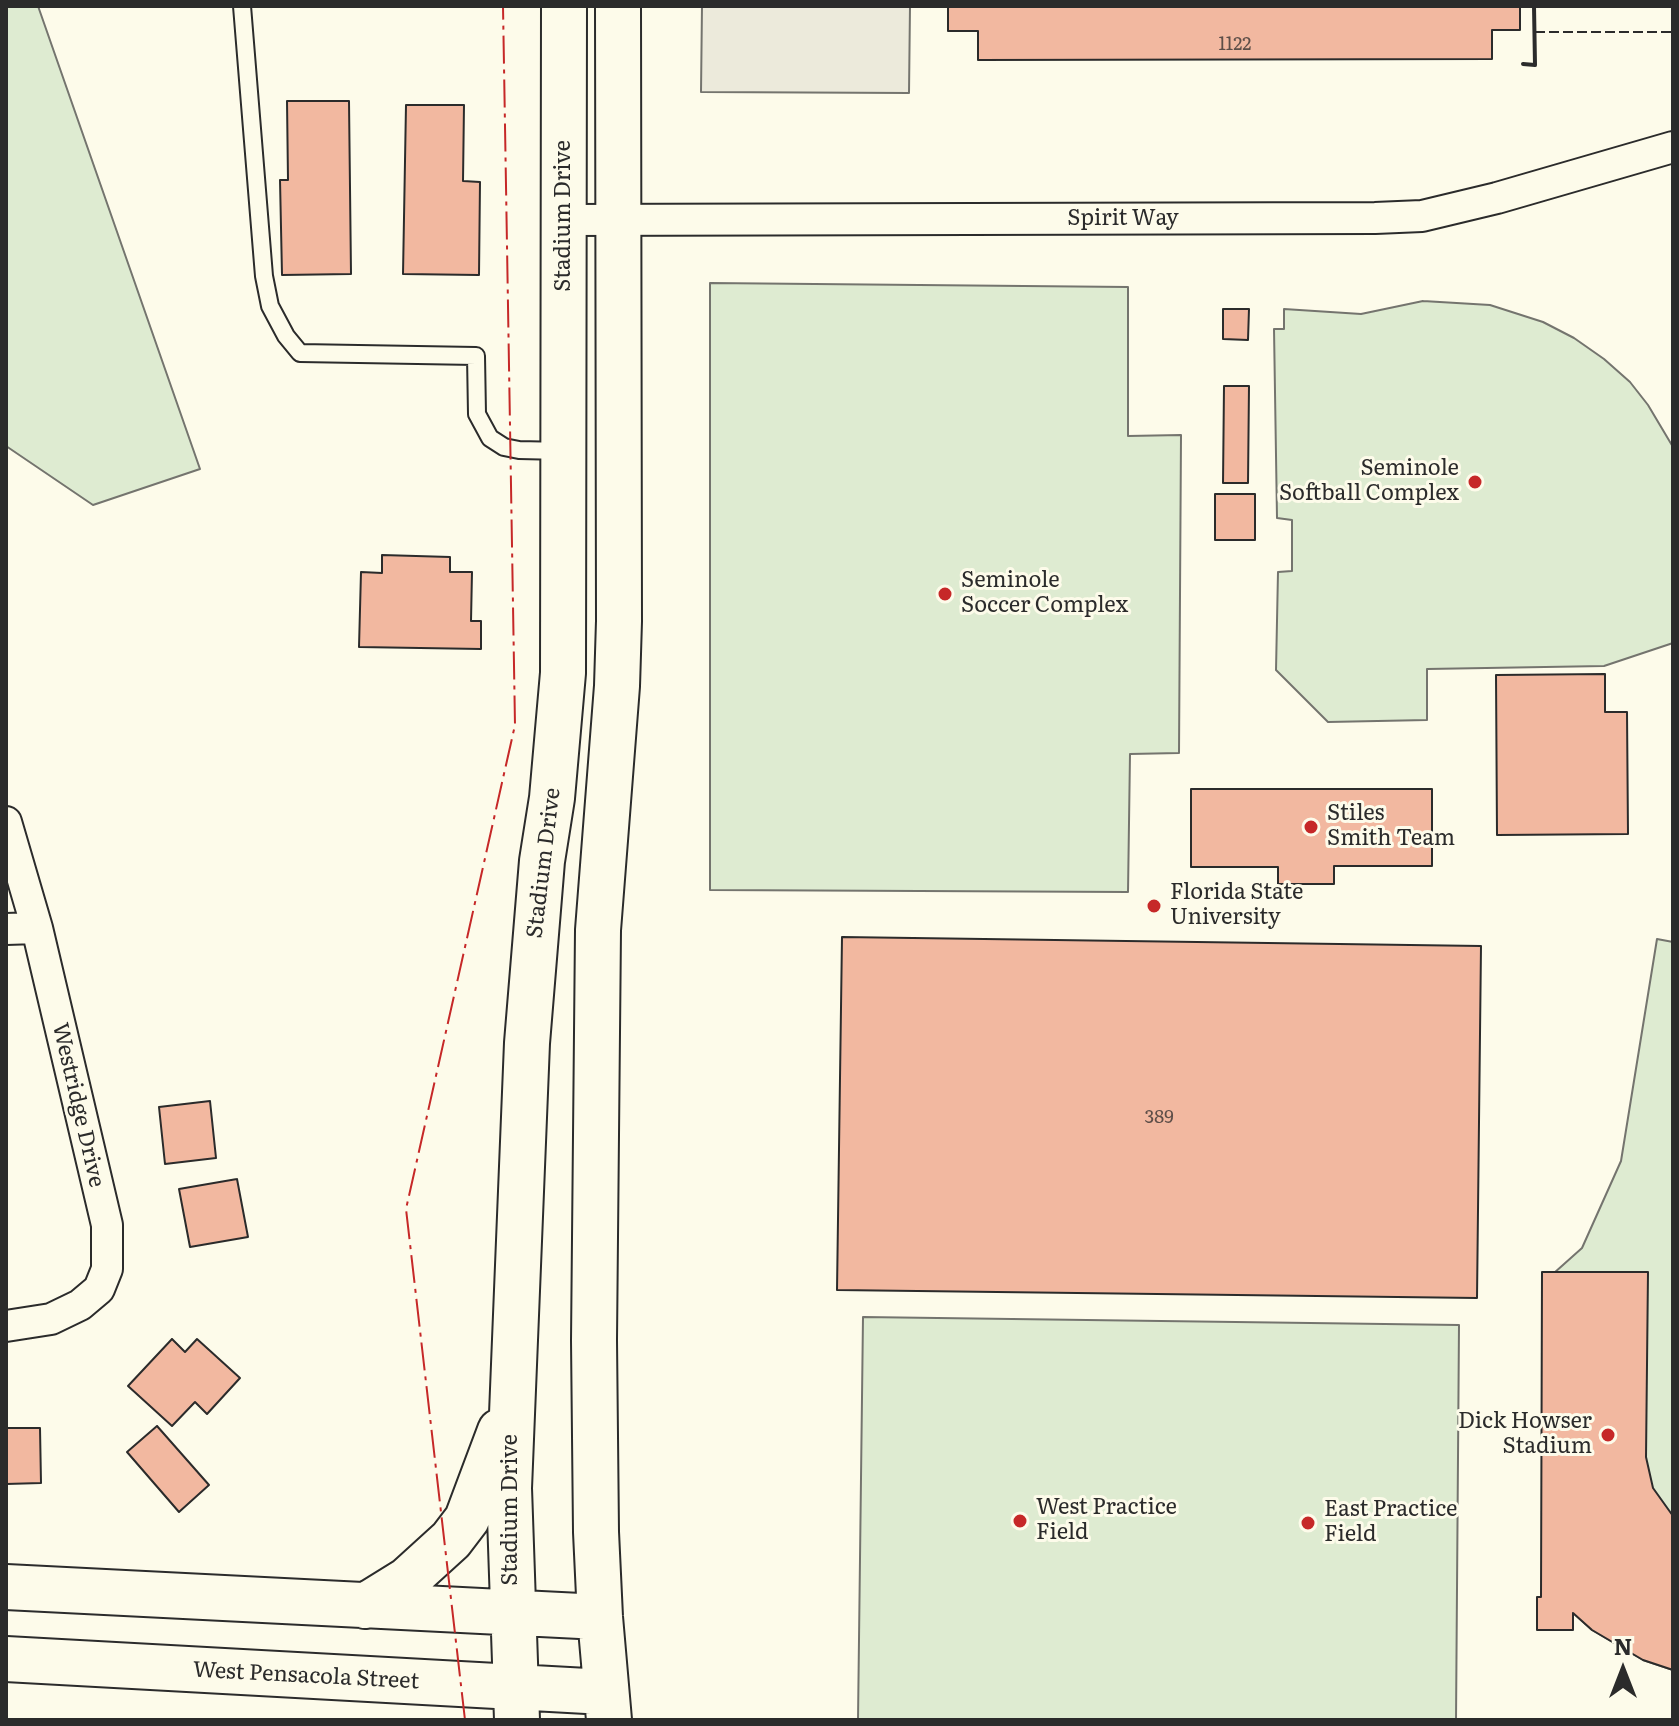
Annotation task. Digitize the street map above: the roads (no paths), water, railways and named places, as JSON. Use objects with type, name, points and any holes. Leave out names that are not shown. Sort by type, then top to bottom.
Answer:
[{"type":"main road","name":"Stadium Drive","points":[[516,1704],[509,1488],[511,1407],[531,984],[542,861],[559,737],[563,673],[564,6]]},
{"type":"main road","points":[[607,1706],[600,1617],[594,1451],[596,993],[617,686],[618,6]]},
{"type":"main road","points":[[565,451],[619,451]]},
{"type":"main road","points":[[365,1606],[407,1580],[451,1540],[467,1519],[489,1455],[511,1407]]},
{"type":"main road","points":[[6,1587],[600,1617]]},
{"type":"main road","name":"West Pensacola Street","points":[[6,1659],[516,1704],[607,1706]]},
{"type":"street","name":"Spirit Way","points":[[564,220],[1422,216],[1497,198],[1673,147]]},
{"type":"street","name":"Westridge Drive","points":[[6,822],[37,928],[107,1225],[107,1269],[99,1289],[80,1305],[51,1319],[6,1326]]},
{"type":"street","points":[[6,929],[37,928]]},
{"type":"lane","points":[[242,6],[264,276],[270,306],[286,336],[300,353],[476,356],[477,414],[490,438],[504,447],[519,450],[565,451]]},
{"type":"place","name":"Seminole Softball Complex","points":[[1475,482]]},
{"type":"place","name":"Seminole Soccer Complex","points":[[945,594]]},
{"type":"place","name":"Stiles Smith Team","points":[[1311,827]]},
{"type":"place","name":"Florida State University","points":[[1154,906]]},
{"type":"place","name":"Dick Howser Stadium","points":[[1608,1435]]},
{"type":"place","name":"West Practice Field","points":[[1020,1521]]},
{"type":"place","name":"East Practice Field","points":[[1308,1523]]}]
